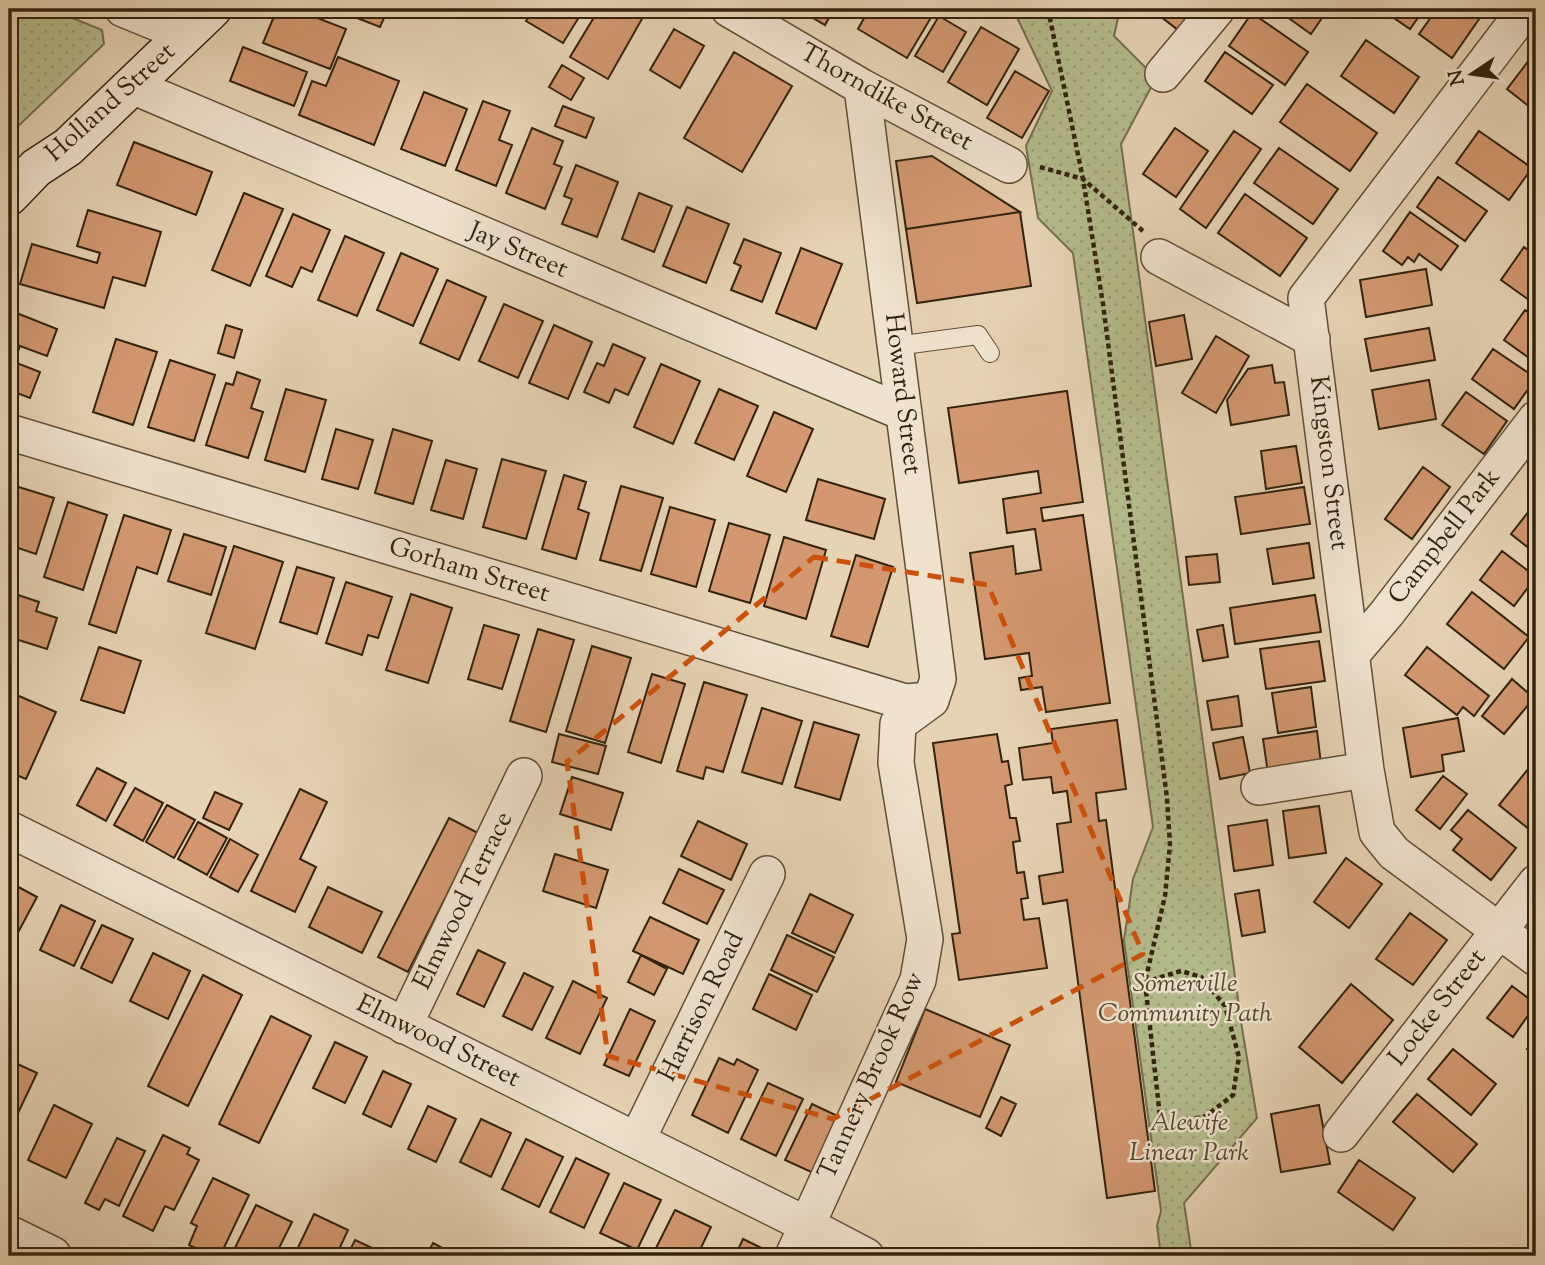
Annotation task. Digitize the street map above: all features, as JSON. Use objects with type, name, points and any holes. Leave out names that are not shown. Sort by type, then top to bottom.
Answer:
[{"type":"main road","name":"Holland Street","points":[[9,196],[36,169],[68,147],[212,9]]},
{"type":"main road","points":[[9,1235],[52,1256]]},
{"type":"street","points":[[123,9],[167,27],[183,38]]},
{"type":"street","name":"Thorndike Street","points":[[729,9],[863,87],[1009,165]]},
{"type":"street","points":[[1163,74],[1217,9]]},
{"type":"street","name":"Kingston Street","points":[[1526,9],[1306,298],[1366,770],[1377,832],[1394,853],[1536,958]]},
{"type":"street","name":"Jay Street","points":[[132,86],[904,412]]},
{"type":"street","name":"Howard Street","points":[[863,87],[938,679],[931,700]]},
{"type":"street","points":[[1159,257],[1312,339]]},
{"type":"street","name":"Campbell Park","points":[[1353,653],[1536,419]]},
{"type":"street","name":"Gorham Street","points":[[9,432],[905,702],[931,700]]},
{"type":"street","name":"Tannery Brook Row","points":[[793,1256],[918,980],[925,939],[896,763],[898,724],[931,700]]},
{"type":"street","points":[[1259,788],[1366,770]]},
{"type":"street","name":"Elmwood Terrace","points":[[404,1026],[524,776]]},
{"type":"street","name":"Elmwood Street","points":[[9,829],[866,1256]]},
{"type":"street","name":"Harrison Road","points":[[637,1140],[767,874]]},
{"type":"street","name":"Locke Street","points":[[1341,1134],[1536,883]]},
{"type":"lane","points":[[896,346],[978,335],[990,353]]},
{"type":"path","points":[[1048,9],[1083,179],[1103,304],[1167,798],[1170,845],[1166,896],[1145,982],[1161,1126],[1206,1116],[1233,1096],[1239,1057],[1225,1006],[1201,977],[1181,971],[1145,982]]},
{"type":"path","points":[[1009,165],[1026,162],[1083,179],[1151,238],[1159,257]]},
{"type":"highlighted area","points":[[814,557],[988,585],[1143,954],[833,1119],[608,1056],[567,762]]},
{"type":"green space","points":[[9,9],[50,9],[102,30],[104,44],[9,135]]},
{"type":"green space","name":"Somerville Community Path","points":[[1013,9],[1120,9],[1114,36],[1156,78],[1121,144],[1242,1028],[1257,1118],[1184,1203],[1192,1256],[1161,1256],[1157,1226],[1161,1211],[1124,940],[1133,879],[1153,827],[1073,253],[1038,218],[1026,146],[1052,91]]},
{"type":"building","points":[[277,9],[294,9],[346,29],[330,69],[263,43]]},
{"type":"building","points":[[334,9],[388,9],[380,27]]},
{"type":"building","points":[[534,9],[584,9],[563,43],[526,21]]},
{"type":"building","points":[[599,9],[647,10],[608,79],[570,57]]},
{"type":"building","points":[[798,9],[834,9],[825,25]]},
{"type":"building","points":[[869,9],[936,9],[907,58],[858,29]]},
{"type":"building","points":[[1151,9],[1195,9],[1178,30]]},
{"type":"building","points":[[1276,9],[1328,9],[1311,34]]},
{"type":"building","points":[[1381,9],[1424,9],[1410,29]]},
{"type":"building","points":[[1437,9],[1486,9],[1452,58],[1419,34]]},
{"type":"building","points":[[1252,13],[1308,52],[1285,85],[1229,46]]},
{"type":"building","points":[[939,16],[966,32],[943,72],[915,56]]},
{"type":"building","points":[[981,27],[1019,49],[987,105],[948,82]]},
{"type":"building","points":[[674,29],[704,46],[680,88],[650,70]]},
{"type":"building","points":[[1366,40],[1419,77],[1394,113],[1341,76]]},
{"type":"building","points":[[243,47],[307,72],[294,106],[230,81]]},
{"type":"building","points":[[1536,51],[1536,112],[1507,89]]},
{"type":"building","points":[[734,52],[792,86],[742,172],[684,138]]},
{"type":"building","points":[[1225,52],[1273,85],[1252,114],[1205,81]]},
{"type":"building","points":[[338,57],[399,81],[374,145],[299,115],[312,81],[326,86]]},
{"type":"building","points":[[562,65],[584,78],[571,100],[549,87]]},
{"type":"building","points":[[1015,71],[1049,91],[1022,138],[987,118]]},
{"type":"building","points":[[1307,84],[1377,133],[1350,171],[1280,122]]},
{"type":"building","points":[[424,92],[467,109],[445,166],[401,149]]},
{"type":"building","points":[[483,101],[510,111],[499,140],[512,145],[496,186],[456,170]]},
{"type":"building","points":[[563,106],[594,118],[586,138],[555,126]]},
{"type":"building","points":[[532,128],[563,141],[554,164],[562,167],[545,209],[506,193]]},
{"type":"building","points":[[1175,128],[1208,151],[1176,197],[1143,174]]},
{"type":"building","points":[[1234,131],[1261,149],[1206,228],[1180,209]]},
{"type":"building","points":[[1479,131],[1532,168],[1509,200],[1456,163]]},
{"type":"building","points":[[134,142],[212,172],[196,215],[117,185]]},
{"type":"building","points":[[1279,148],[1338,189],[1313,224],[1254,183]]},
{"type":"building","points":[[932,156],[1020,212],[906,229],[896,161]]},
{"type":"building","points":[[576,165],[618,182],[597,237],[562,224],[572,199],[564,196]]},
{"type":"building","points":[[1438,177],[1487,211],[1465,241],[1417,207]]},
{"type":"building","points":[[244,193],[283,209],[250,286],[212,270]]},
{"type":"building","points":[[639,193],[672,206],[654,252],[622,239]]},
{"type":"building","points":[[1245,194],[1307,238],[1280,276],[1218,233]]},
{"type":"building","points":[[687,207],[729,224],[706,283],[663,266]]},
{"type":"building","points":[[88,210],[161,232],[145,286],[113,277],[104,308],[20,284],[32,244],[97,263],[100,253],[77,246]]},
{"type":"building","points":[[1020,212],[1031,286],[917,303],[906,229]]},
{"type":"building","points":[[1410,212],[1458,246],[1441,270],[1419,254],[1414,262],[1408,257],[1402,265],[1383,251]]},
{"type":"building","points":[[293,214],[330,230],[312,272],[301,267],[292,287],[266,276]]},
{"type":"building","points":[[345,236],[384,253],[357,316],[318,300]]},
{"type":"building","points":[[744,239],[781,253],[762,302],[731,290],[741,266],[734,263]]},
{"type":"building","points":[[1524,247],[1536,256],[1536,305],[1501,280]]},
{"type":"building","points":[[801,248],[842,264],[816,329],[776,313]]},
{"type":"building","points":[[401,253],[438,269],[413,326],[377,310]]},
{"type":"building","points":[[1426,269],[1432,305],[1366,317],[1360,280]]},
{"type":"building","points":[[447,280],[486,297],[459,360],[420,343]]},
{"type":"building","points":[[504,304],[543,321],[518,378],[479,361]]},
{"type":"building","points":[[9,310],[57,329],[47,356],[20,346],[14,362],[40,372],[30,398],[9,390]]},
{"type":"building","points":[[1525,310],[1536,317],[1536,363],[1504,340]]},
{"type":"building","points":[[1184,315],[1192,359],[1156,366],[1149,322]]},
{"type":"building","points":[[226,325],[242,330],[234,358],[218,353]]},
{"type":"building","points":[[554,325],[592,342],[568,399],[529,383]]},
{"type":"building","points":[[1429,328],[1435,360],[1371,371],[1365,339]]},
{"type":"building","points":[[1216,336],[1249,356],[1216,413],[1182,393]]},
{"type":"building","points":[[116,339],[157,352],[133,425],[93,412]]},
{"type":"building","points":[[613,344],[645,358],[628,395],[615,389],[609,403],[584,392],[597,363],[604,366]]},
{"type":"building","points":[[1493,349],[1536,378],[1514,409],[1472,379]]},
{"type":"building","points":[[170,360],[215,375],[194,441],[148,427]]},
{"type":"building","points":[[661,364],[700,381],[673,444],[634,427]]},
{"type":"building","points":[[1272,365],[1275,383],[1284,382],[1289,415],[1231,425],[1227,400],[1248,369]]},
{"type":"building","points":[[237,372],[260,380],[251,408],[263,412],[248,458],[206,445],[226,383],[233,385]]},
{"type":"building","points":[[1429,380],[1436,419],[1379,429],[1372,390]]},
{"type":"building","points":[[286,389],[326,400],[305,472],[265,460]]},
{"type":"building","points":[[719,389],[758,406],[734,460],[695,443]]},
{"type":"building","points":[[1067,391],[1083,502],[1041,508],[1043,521],[1083,515],[1110,703],[1046,712],[1042,687],[1021,690],[1019,678],[1032,676],[1029,653],[985,659],[970,553],[1013,546],[1016,574],[1041,570],[1035,529],[1007,533],[1003,499],[1041,493],[1038,471],[959,483],[948,408]]},
{"type":"building","points":[[1466,392],[1507,421],[1484,454],[1442,425]]},
{"type":"building","points":[[774,412],[813,429],[786,492],[747,476]]},
{"type":"building","points":[[336,429],[373,440],[358,489],[322,479]]},
{"type":"building","points":[[393,429],[432,441],[413,504],[375,493]]},
{"type":"building","points":[[1296,446],[1302,483],[1266,489],[1261,451]]},
{"type":"building","points":[[502,459],[546,471],[526,539],[483,527]]},
{"type":"building","points":[[446,460],[477,469],[463,519],[431,510]]},
{"type":"building","points":[[1423,467],[1450,487],[1412,539],[1385,519]]},
{"type":"building","points":[[564,475],[586,482],[578,509],[589,513],[576,559],[542,549]]},
{"type":"building","points":[[818,479],[885,499],[874,539],[806,520]]},
{"type":"building","points":[[9,484],[54,498],[36,554],[9,545]]},
{"type":"building","points":[[621,486],[663,498],[641,571],[600,560]]},
{"type":"building","points":[[1304,487],[1310,524],[1241,534],[1235,497]]},
{"type":"building","points":[[68,502],[107,515],[83,590],[44,577]]},
{"type":"building","points":[[1533,506],[1536,509],[1536,554],[1511,534]]},
{"type":"building","points":[[670,507],[715,520],[696,587],[651,574]]},
{"type":"building","points":[[124,515],[171,530],[157,574],[137,567],[116,633],[89,624]]},
{"type":"building","points":[[729,523],[770,535],[750,603],[709,591]]},
{"type":"building","points":[[184,534],[226,547],[211,595],[168,581]]},
{"type":"building","points":[[784,537],[826,550],[806,619],[764,606]]},
{"type":"building","points":[[1309,543],[1314,578],[1273,584],[1267,549]]},
{"type":"building","points":[[234,546],[283,562],[255,649],[206,633]]},
{"type":"building","points":[[1502,551],[1536,577],[1514,606],[1480,580]]},
{"type":"building","points":[[1217,554],[1220,582],[1189,585],[1186,557]]},
{"type":"building","points":[[856,555],[893,567],[868,647],[831,636]]},
{"type":"building","points":[[297,567],[334,578],[317,634],[280,622]]},
{"type":"building","points":[[346,582],[392,597],[378,638],[368,635],[362,655],[326,643]]},
{"type":"building","points":[[9,592],[39,602],[36,611],[57,618],[47,649],[9,637]]},
{"type":"building","points":[[1472,592],[1529,637],[1504,669],[1447,624]]},
{"type":"building","points":[[411,594],[452,608],[428,683],[386,670]]},
{"type":"building","points":[[1315,595],[1321,632],[1235,644],[1230,608]]},
{"type":"building","points":[[484,625],[519,635],[502,689],[468,679]]},
{"type":"building","points":[[1223,625],[1228,657],[1203,661],[1197,630]]},
{"type":"building","points":[[538,629],[574,640],[546,732],[510,721]]},
{"type":"building","points":[[1319,641],[1325,681],[1266,689],[1260,649]]},
{"type":"building","points":[[592,646],[631,658],[605,743],[566,731]]},
{"type":"building","points":[[99,647],[141,661],[124,713],[81,700]]},
{"type":"building","points":[[1427,647],[1489,696],[1474,716],[1463,707],[1457,715],[1405,675]]},
{"type":"building","points":[[652,674],[685,684],[661,763],[628,752]]},
{"type":"building","points":[[1512,679],[1534,698],[1504,734],[1482,716]]},
{"type":"building","points":[[704,682],[747,695],[723,772],[706,767],[703,779],[677,771]]},
{"type":"building","points":[[1311,687],[1316,727],[1278,733],[1272,693]]},
{"type":"building","points":[[12,693],[56,712],[26,779],[9,772],[9,700]]},
{"type":"building","points":[[1238,696],[1242,726],[1212,730],[1207,701]]},
{"type":"building","points":[[762,708],[802,721],[782,784],[742,772]]},
{"type":"building","points":[[1458,718],[1464,751],[1442,755],[1444,771],[1411,777],[1403,728]]},
{"type":"building","points":[[1117,720],[1126,789],[1096,793],[1099,821],[1106,820],[1155,1191],[1107,1198],[1067,900],[1043,904],[1039,876],[1063,872],[1057,824],[1071,822],[1067,791],[1053,793],[1051,777],[1023,780],[1019,748],[1053,743],[1051,729]]},
{"type":"building","points":[[814,722],[859,735],[840,800],[795,787]]},
{"type":"building","points":[[1317,731],[1322,772],[1269,780],[1263,739]]},
{"type":"building","points":[[559,734],[606,746],[598,774],[552,762]]},
{"type":"building","points":[[997,734],[1002,762],[1008,761],[1012,784],[1005,786],[1010,818],[1016,818],[1020,841],[1013,842],[1017,873],[1024,872],[1028,898],[1021,899],[1024,920],[1039,918],[1047,968],[959,980],[952,934],[960,933],[933,743]]},
{"type":"building","points":[[1243,737],[1250,773],[1220,779],[1213,743]]},
{"type":"building","points":[[1533,763],[1536,766],[1535,834],[1499,805]]},
{"type":"building","points":[[97,768],[126,783],[106,821],[77,805]]},
{"type":"building","points":[[1443,776],[1467,794],[1440,829],[1416,810]]},
{"type":"building","points":[[572,777],[623,793],[611,830],[560,814]]},
{"type":"building","points":[[135,788],[163,803],[143,841],[114,825]]},
{"type":"building","points":[[300,789],[327,802],[300,859],[316,867],[295,912],[251,891]]},
{"type":"building","points":[[215,792],[242,804],[229,830],[203,818]]},
{"type":"building","points":[[167,805],[195,820],[174,858],[146,842]]},
{"type":"building","points":[[1319,806],[1326,853],[1289,858],[1283,811]]},
{"type":"building","points":[[1468,810],[1516,848],[1491,880],[1453,850],[1462,839],[1451,830]]},
{"type":"building","points":[[449,818],[478,833],[408,972],[378,957]]},
{"type":"building","points":[[1267,820],[1273,865],[1234,871],[1228,826]]},
{"type":"building","points":[[698,821],[747,844],[731,880],[681,856]]},
{"type":"building","points":[[198,822],[227,838],[207,875],[178,859]]},
{"type":"building","points":[[230,839],[258,855],[238,892],[210,877]]},
{"type":"building","points":[[555,854],[608,870],[596,908],[543,891]]},
{"type":"building","points":[[1346,858],[1382,884],[1349,928],[1314,902]]},
{"type":"building","points":[[679,869],[724,890],[707,924],[663,903]]},
{"type":"building","points":[[9,882],[37,897],[13,942],[9,940]]},
{"type":"building","points":[[328,887],[382,912],[362,953],[309,927]]},
{"type":"building","points":[[1259,890],[1265,932],[1242,936],[1235,894]]},
{"type":"building","points":[[810,894],[853,915],[835,953],[792,933]]},
{"type":"building","points":[[61,905],[95,921],[74,966],[40,950]]},
{"type":"building","points":[[1410,913],[1447,940],[1413,985],[1376,959]]},
{"type":"building","points":[[650,917],[699,940],[683,974],[633,951]]},
{"type":"building","points":[[102,925],[133,939],[112,983],[81,968]]},
{"type":"building","points":[[787,935],[834,957],[817,992],[771,970]]},
{"type":"building","points":[[478,950],[505,963],[484,1007],[457,994]]},
{"type":"building","points":[[153,953],[190,971],[168,1019],[130,1001]]},
{"type":"building","points":[[641,955],[667,969],[654,995],[628,982]]},
{"type":"building","points":[[524,973],[553,987],[532,1030],[503,1016]]},
{"type":"building","points":[[769,974],[812,995],[796,1030],[753,1009]]},
{"type":"building","points":[[203,975],[242,995],[188,1106],[148,1086]]},
{"type":"building","points":[[573,981],[607,998],[580,1054],[546,1038]]},
{"type":"building","points":[[1351,984],[1393,1020],[1342,1083],[1299,1047]]},
{"type":"building","points":[[1512,986],[1536,1004],[1513,1037],[1487,1018]]},
{"type":"building","points":[[630,1009],[655,1021],[629,1076],[604,1065]]},
{"type":"building","points":[[925,1009],[1010,1045],[980,1117],[896,1082]]},
{"type":"building","points":[[271,1016],[311,1036],[259,1143],[219,1124]]},
{"type":"building","points":[[1536,1037],[1536,1056],[1527,1049]]},
{"type":"building","points":[[335,1042],[367,1057],[345,1103],[313,1088]]},
{"type":"building","points":[[1453,1049],[1496,1084],[1471,1115],[1428,1079]]},
{"type":"building","points":[[719,1058],[734,1065],[737,1059],[758,1070],[728,1133],[692,1115]]},
{"type":"building","points":[[9,1060],[37,1073],[9,1132]]},
{"type":"building","points":[[383,1071],[411,1084],[391,1127],[363,1114]]},
{"type":"building","points":[[768,1083],[803,1099],[776,1156],[741,1139]]},
{"type":"building","points":[[1417,1094],[1477,1144],[1453,1172],[1393,1122]]},
{"type":"building","points":[[1001,1097],[1016,1104],[1001,1136],[986,1128]]},
{"type":"building","points":[[812,1104],[846,1120],[820,1176],[785,1160]]},
{"type":"building","points":[[54,1105],[92,1124],[66,1178],[28,1160]]},
{"type":"building","points":[[1319,1105],[1330,1164],[1281,1172],[1271,1114]]},
{"type":"building","points":[[428,1106],[456,1119],[436,1162],[408,1149]]},
{"type":"building","points":[[481,1119],[511,1133],[491,1177],[460,1162]]},
{"type":"building","points":[[163,1135],[190,1148],[187,1154],[199,1160],[174,1210],[165,1206],[153,1231],[123,1216]]},
{"type":"building","points":[[117,1138],[145,1151],[119,1206],[105,1199],[99,1210],[85,1203]]},
{"type":"building","points":[[526,1139],[563,1157],[539,1207],[502,1189]]},
{"type":"building","points":[[576,1158],[609,1174],[584,1228],[550,1212]]},
{"type":"building","points":[[1359,1160],[1415,1198],[1393,1230],[1338,1192]]},
{"type":"building","points":[[213,1178],[249,1195],[220,1256],[213,1256],[189,1245],[197,1226],[191,1223]]},
{"type":"building","points":[[624,1183],[661,1200],[637,1250],[600,1233]]},
{"type":"building","points":[[256,1205],[292,1222],[275,1256],[231,1256]]},
{"type":"building","points":[[1536,1208],[1536,1233],[1530,1210]]},
{"type":"building","points":[[675,1210],[711,1227],[697,1256],[652,1256]]},
{"type":"building","points":[[314,1214],[348,1230],[336,1256],[294,1256]]},
{"type":"building","points":[[743,1239],[778,1256],[735,1256]]},
{"type":"building","points":[[355,1240],[389,1256],[347,1256]]},
{"type":"building","points":[[433,1243],[452,1253],[450,1256],[426,1256]]},
{"type":"park label","name":"Alewife Linear Park","points":[[1189,1138]]}]
